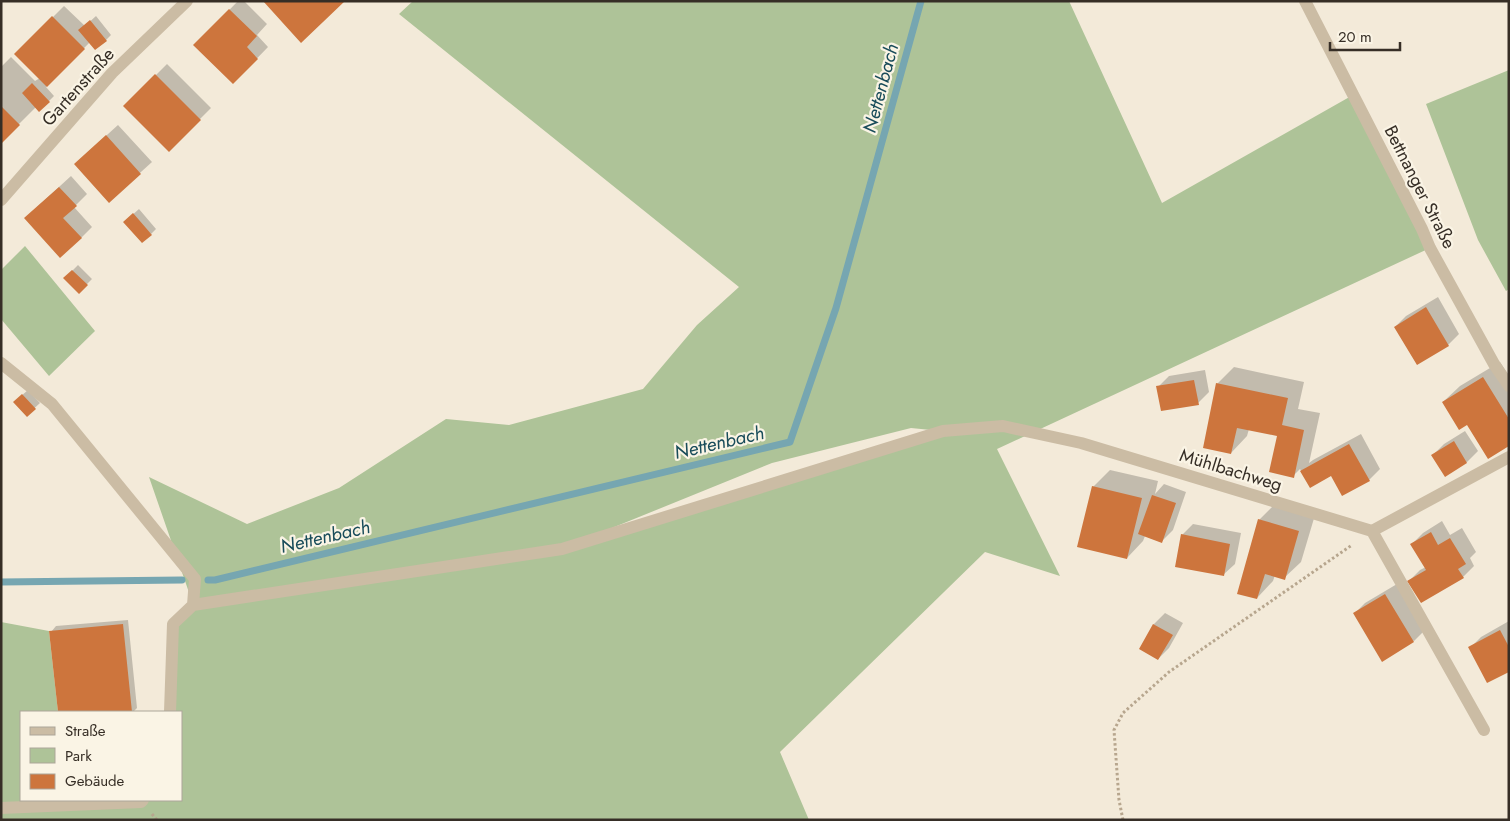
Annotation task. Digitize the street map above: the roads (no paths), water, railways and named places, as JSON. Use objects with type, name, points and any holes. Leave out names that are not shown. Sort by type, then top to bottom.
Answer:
[{"type":"street","name":"Gartenstraße","points":[[1,200],[112,73],[187,1]]},
{"type":"street","name":"Bettnanger Straße","points":[[1305,1],[1418,220],[1430,248],[1494,364],[1509,386]]},
{"type":"street","points":[[1,363],[52,404],[195,580],[193,605],[173,624],[170,711]]},
{"type":"street","name":"Mühlbachweg","points":[[193,605],[562,549],[943,431],[1003,426],[1081,443],[1372,531]]},
{"type":"street","points":[[1484,730],[1372,531],[1509,458]]},
{"type":"street","points":[[1,808],[142,801]]},
{"type":"waterway","name":"Nettenbach","points":[[208,580],[215,580],[790,442],[836,308],[921,1]]},
{"type":"waterway","name":"Nettenbach","points":[[1,582],[182,580]]}]
